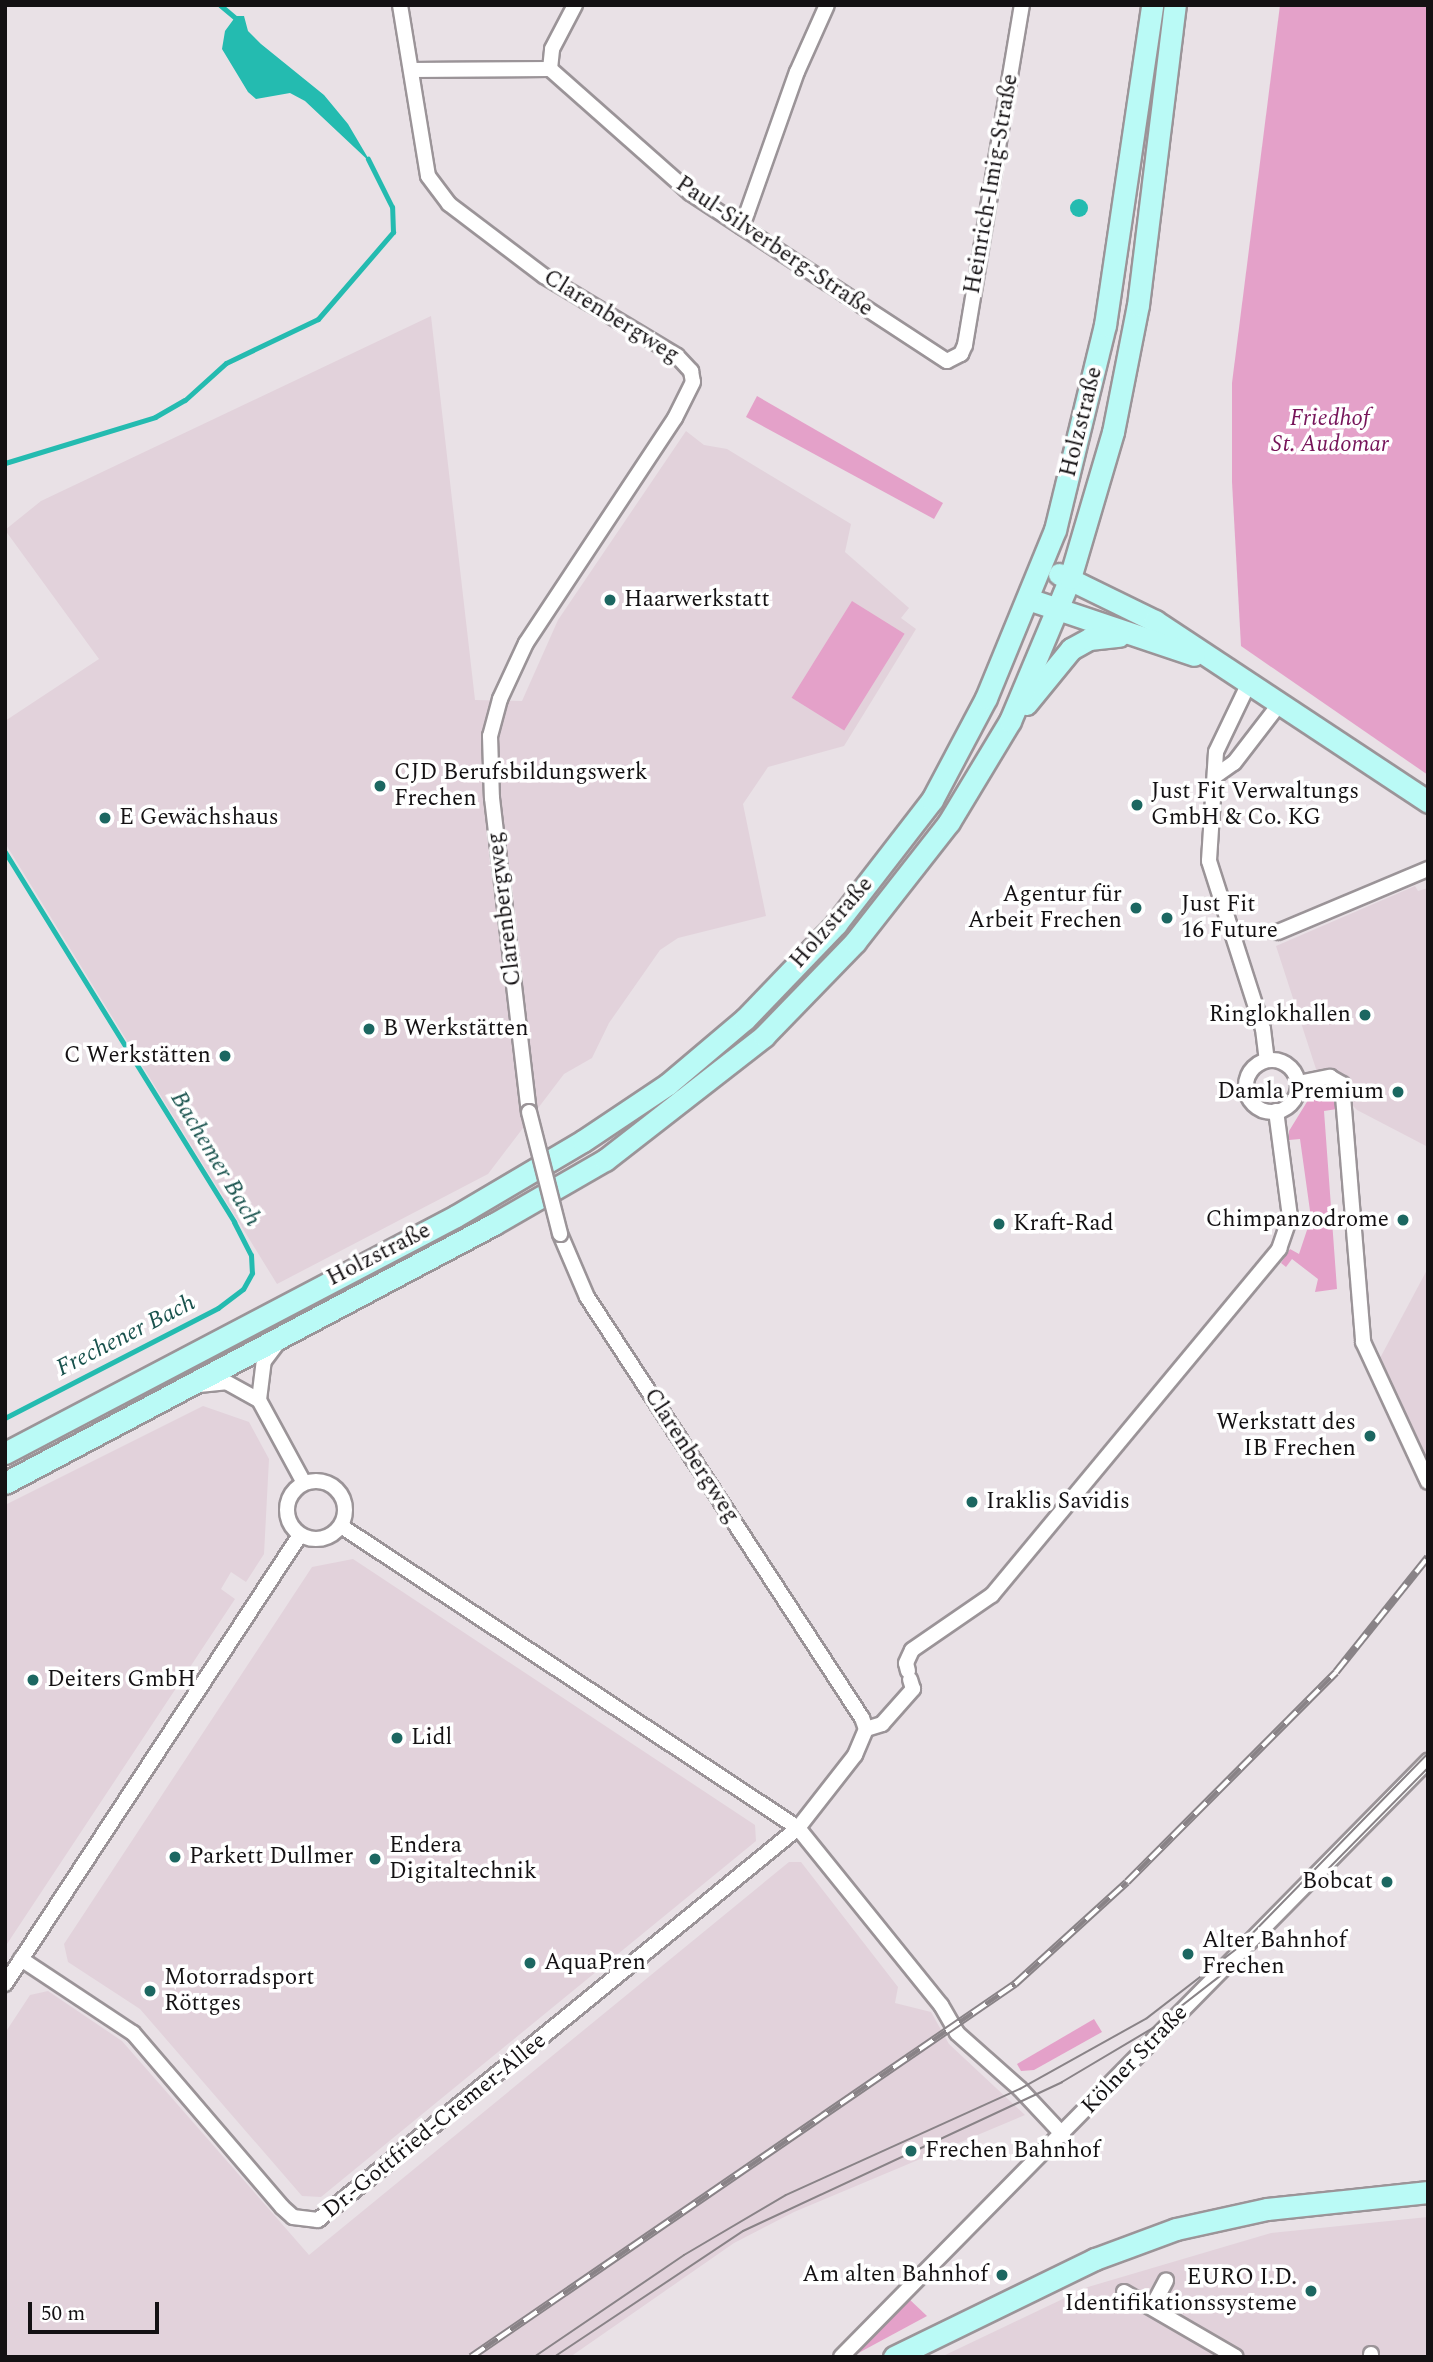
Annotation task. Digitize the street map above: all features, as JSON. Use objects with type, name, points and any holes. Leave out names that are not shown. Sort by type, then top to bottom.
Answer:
[{"type":"main road","name":"Holzstraße","points":[[5,1453],[456,1216],[583,1141],[668,1084],[746,1019],[836,924],[932,800],[986,698],[1041,566],[1084,425],[1105,325],[1152,5]]},
{"type":"main road","name":"Holzstraße","points":[[5,1483],[283,1336],[605,1160],[764,1037],[855,942],[949,822],[1010,721],[1070,578],[1113,432],[1138,305],[1175,5]]},
{"type":"main road","points":[[1041,566],[1155,621],[1213,661],[1281,702],[1428,802]]},
{"type":"main road","points":[[1028,599],[1128,635],[1213,661]]},
{"type":"main road","name":"Holzstraße","points":[[1010,721],[1071,649],[1088,639],[1128,635]]},
{"type":"main road","points":[[894,2357],[1095,2259],[1176,2229],[1267,2209],[1428,2192]]},
{"type":"street","name":"Clarenbergweg","points":[[400,5],[428,176],[449,204],[544,276],[677,356],[691,372],[692,382],[675,418],[526,643],[500,699],[490,736],[492,798],[529,1112],[560,1234],[587,1297],[855,1708],[866,1729]]},
{"type":"street","points":[[411,70],[550,69],[552,49],[575,5]]},
{"type":"street","points":[[742,227],[797,72],[827,5]]},
{"type":"street","name":"Heinrich-Imig-Straße","points":[[955,360],[965,345],[1022,5]]},
{"type":"street","name":"Paul-Silverberg-Straße","points":[[550,69],[690,193],[940,359],[955,360]]},
{"type":"street","points":[[1249,683],[1216,751],[1218,774],[1209,861],[1263,1029],[1267,1060]]},
{"type":"street","points":[[1218,774],[1234,763],[1281,702]]},
{"type":"street","points":[[1279,932],[1428,869]]},
{"type":"street","points":[[1267,1060],[1284,1062],[1298,1083],[1295,1098],[1276,1111],[1257,1107],[1246,1091],[1248,1075],[1267,1060]]},
{"type":"street","points":[[1298,1083],[1330,1077],[1342,1084],[1363,1342],[1428,1482]]},
{"type":"street","points":[[866,1729],[882,1724],[913,1689],[905,1663],[912,1650],[992,1595],[1279,1249],[1290,1217],[1276,1111]]},
{"type":"street","points":[[259,1400],[264,1361],[283,1336]]},
{"type":"street","points":[[190,1385],[226,1382],[259,1400],[304,1483]]},
{"type":"street","points":[[319,1481],[337,1489],[346,1507],[341,1526],[327,1537],[300,1535],[287,1511],[293,1493],[304,1483],[319,1481]]},
{"type":"street","points":[[341,1526],[798,1828],[941,2005],[957,2033],[1020,2090],[1063,2136]]},
{"type":"street","points":[[5,1984],[300,1535]]},
{"type":"street","name":"Dr.-Gottfried-Cremer-Allee","points":[[22,1959],[133,2034],[282,2207],[293,2217],[318,2220],[798,1828],[855,1755],[866,1729]]},
{"type":"street","name":"Kölner Straße","points":[[841,2357],[1063,2136],[1428,1761]]},
{"type":"street","points":[[1152,2307],[1166,2281]]},
{"type":"street","points":[[1124,2292],[1236,2357]]},
{"type":"shaded area","points":[[236,16],[244,16],[248,31],[261,44],[324,95],[348,124],[371,163],[305,101],[290,93],[256,99],[248,92],[222,49],[225,31]]},
{"type":"shaded area","points":[[1075,199],[1083,199],[1088,208],[1086,215],[1075,217],[1070,212],[1070,204]]},
{"type":"shaded area","name":"CJD Berufsbildungswerk Frechen","points":[[431,316],[475,700],[522,701],[558,620],[686,431],[704,445],[727,449],[851,524],[845,552],[909,608],[901,618],[916,629],[844,746],[768,767],[743,804],[766,916],[678,938],[660,950],[609,1023],[592,1058],[564,1074],[488,1174],[277,1284],[5,843],[5,721],[99,659],[5,530],[41,501]]},
{"type":"shaded area","name":"Ringlokhallen","points":[[1415,886],[1418,891],[1428,888],[1428,1147],[1357,1110],[1316,1069],[1276,946]]},
{"type":"shaded area","points":[[1428,1268],[1428,1460],[1379,1360]]},
{"type":"shaded area","points":[[203,1406],[249,1422],[269,1459],[264,1554],[246,1582],[231,1572],[221,1589],[235,1599],[5,1947],[5,1505]]},
{"type":"shaded area","points":[[353,1559],[755,1825],[756,1841],[321,2197],[302,2196],[140,2009],[68,1962],[64,1944],[312,1567]]},
{"type":"shaded area","points":[[789,1862],[801,1862],[898,1987],[895,2003],[931,2012],[949,2044],[1025,2115],[794,2212],[734,2243],[570,2357],[5,2357],[5,2033],[30,1995],[48,1991],[122,2041],[309,2255]]},
{"type":"shaded area","points":[[1428,2217],[1428,2357],[941,2357],[1088,2287],[1271,2233]]},
{"type":"green space","name":"Friedhof St. Audomar","points":[[1280,5],[1428,5],[1428,775],[1241,646],[1232,482],[1232,383]]},
{"type":"green space","points":[[757,396],[943,503],[934,519],[746,417]]},
{"type":"green space","points":[[852,601],[905,634],[844,731],[792,698]]},
{"type":"green space","points":[[1329,1090],[1337,1109],[1324,1111],[1337,1289],[1315,1292],[1318,1279],[1292,1259],[1286,1267],[1281,1263],[1290,1249],[1299,1254],[1311,1218],[1300,1139],[1289,1140],[1289,1131],[1313,1092]]},
{"type":"green space","points":[[1094,2019],[1102,2032],[1034,2070],[1021,2071],[1017,2064]]},
{"type":"green space","points":[[908,2298],[927,2316],[851,2357]]},
{"type":"waterway","name":"Bachemer Bach","points":[[220,5],[239,21]]},
{"type":"waterway","name":"Bachemer Bach","points":[[5,463],[155,417],[185,400],[226,363],[318,319],[393,232],[392,207],[368,159]]},
{"type":"waterway","name":"Bachemer Bach","points":[[5,852],[234,1222],[251,1255],[252,1273],[243,1289],[218,1308],[5,1418]]},
{"type":"tram line","points":[[534,2357],[684,2255],[786,2195],[1020,2089],[1147,2018],[1239,1947],[1428,1753]]},
{"type":"tram line","points":[[1329,1868],[1428,1768]]},
{"type":"tram line","points":[[554,2357],[743,2231],[1062,2082],[1153,2028],[1220,1976]]},
{"type":"railway","points":[[471,2357],[1015,1984],[1127,1882],[1336,1672],[1428,1557]]},
{"type":"place","name":"Haarwerkstatt","points":[[610,600]]},
{"type":"place","name":"CJD Berufsbildungswerk Frechen","points":[[380,786]]},
{"type":"place","name":"Just Fit Verwaltungs GmbH & Co. KG","points":[[1137,805]]},
{"type":"place","name":"E Gewächshaus","points":[[105,818]]},
{"type":"place","name":"Agentur für Arbeit Frechen","points":[[1136,908]]},
{"type":"place","name":"Just Fit 16 Future","points":[[1167,918]]},
{"type":"place","name":"Ringlokhallen","points":[[1365,1015]]},
{"type":"place","name":"B Werkstätten","points":[[369,1029]]},
{"type":"place","name":"C Werkstätten","points":[[225,1056]]},
{"type":"place","name":"Damla Premium","points":[[1398,1092]]},
{"type":"place","name":"Chimpanzodrome","points":[[1403,1220]]},
{"type":"place","name":"Kraft-Rad","points":[[999,1224]]},
{"type":"place","name":"Werkstatt des IB Frechen","points":[[1370,1436]]},
{"type":"place","name":"Iraklis Savidis","points":[[972,1502]]},
{"type":"place","name":"Deiters GmbH","points":[[33,1680]]},
{"type":"place","name":"Lidl","points":[[397,1738]]},
{"type":"place","name":"Parkett Dullmer","points":[[175,1857]]},
{"type":"place","name":"Endera Digitaltechnik","points":[[375,1859]]},
{"type":"place","name":"Bobcat","points":[[1387,1882]]},
{"type":"place","name":"Alter Bahnhof Frechen","points":[[1188,1954]]},
{"type":"place","name":"AquaPren","points":[[530,1963]]},
{"type":"place","name":"Motorradsport Röttges","points":[[150,1991]]},
{"type":"place","name":"Frechen Bahnhof","points":[[911,2151]]},
{"type":"place","name":"Am alten Bahnhof","points":[[1002,2275]]},
{"type":"place","name":"EURO I.D. Identifikationssysteme","points":[[1311,2291]]},
{"type":"water label","name":"Frechener Bach","points":[[126,1336]]}]
